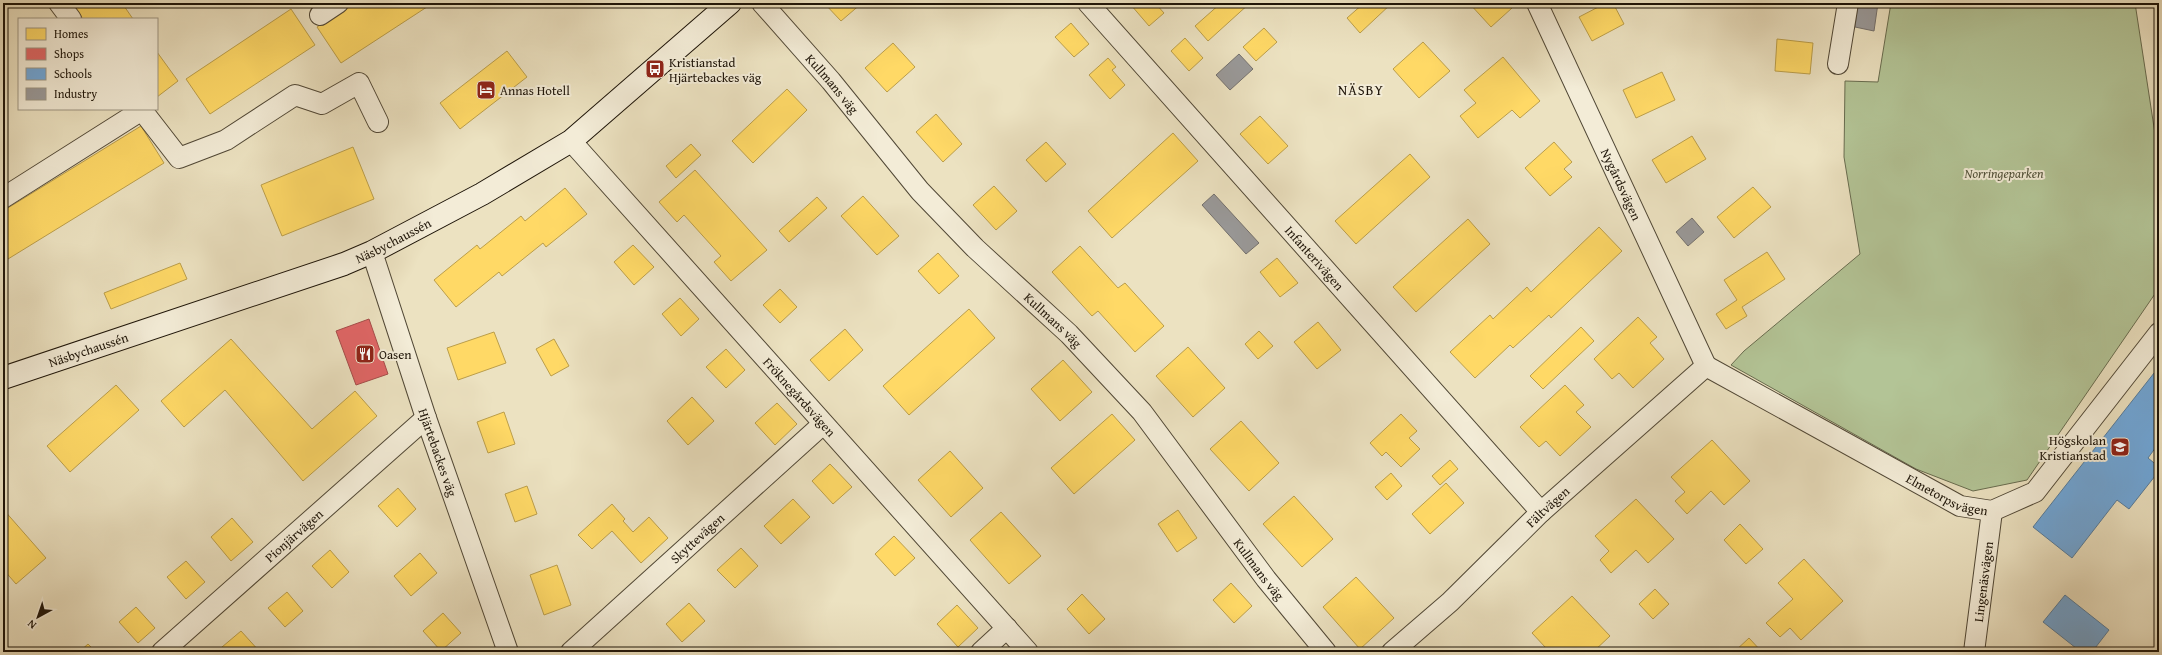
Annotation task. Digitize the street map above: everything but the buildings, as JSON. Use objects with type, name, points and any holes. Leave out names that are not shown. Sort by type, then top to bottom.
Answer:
[{"type":"street","points":[[59,3],[70,18]]},
{"type":"street","points":[[320,15],[338,3]]},
{"type":"street","name":"Näsbychaussén","points":[[3,378],[344,264],[372,252],[482,194],[571,141],[730,3]]},
{"type":"street","name":"Kullmans väg","points":[[762,3],[831,81],[920,191],[975,248],[1069,334],[1142,412],[1178,458],[1235,539],[1326,652]]},
{"type":"street","name":"Infanterivägen","points":[[1088,3],[1541,512]]},
{"type":"street","name":"Nygårdsvägen","points":[[1537,3],[1706,366]]},
{"type":"street","points":[[1838,64],[1848,3]]},
{"type":"street","points":[[143,110],[179,158],[226,140],[295,95],[322,104],[359,83],[378,122]]},
{"type":"street","points":[[3,198],[140,110]]},
{"type":"street","name":"Fröknegårdsvägen","points":[[571,141],[1028,652]]},
{"type":"street","name":"Hjärtebackes väg","points":[[372,252],[426,418],[508,652]]},
{"type":"street","name":"Elmetorpsvägen","points":[[1706,366],[1960,506],[1992,511],[2035,492],[2159,333]]},
{"type":"street","name":"Fältvägen","points":[[1392,652],[1450,602],[1541,512],[1706,366]]},
{"type":"street","name":"Pionjärvägen","points":[[162,652],[426,418]]},
{"type":"street","name":"Skyttevägen","points":[[572,652],[823,424]]},
{"type":"street","name":"Lingenäsvägen","points":[[1974,652],[1992,511]]},
{"type":"street","points":[[980,652],[1007,628]]},
{"type":"green space","name":"Norringeparken","points":[[1891,3],[2135,3],[2159,160],[2159,288],[2027,480],[1973,491],[1916,469],[1731,365],[1744,351],[1860,254],[1844,157],[1845,81],[1878,82]]},
{"type":"place","name":"Kristianstad Hjärtebackes väg","points":[[655,69]]},
{"type":"place","name":"Annas Hotell","points":[[486,90]]},
{"type":"place","name":"Oasen","points":[[365,354]]},
{"type":"place","name":"Högskolan Kristianstad","points":[[2120,447]]},
{"type":"district","name":"NÄSBY","points":[[1361,90]]}]
